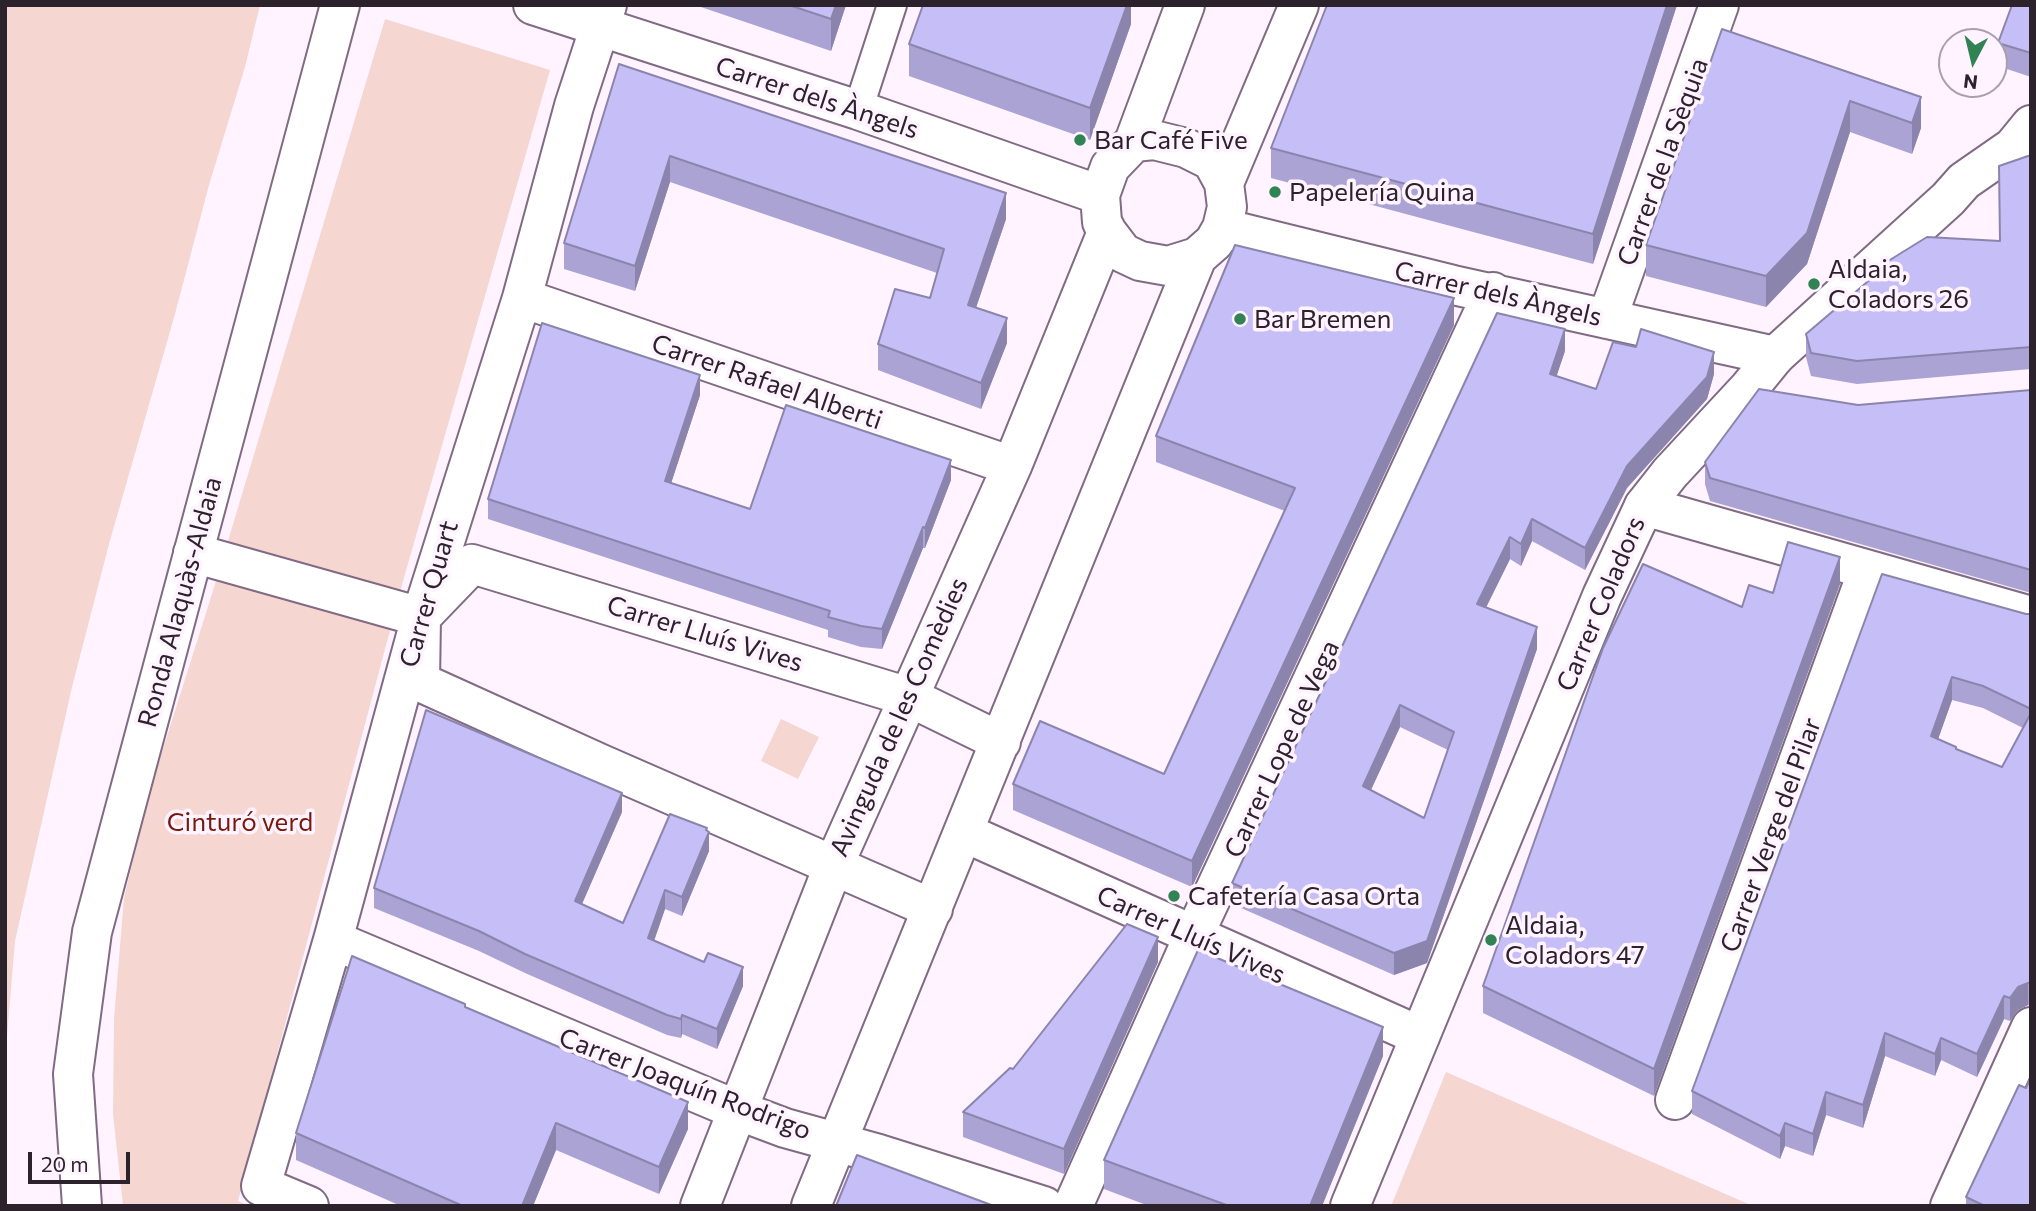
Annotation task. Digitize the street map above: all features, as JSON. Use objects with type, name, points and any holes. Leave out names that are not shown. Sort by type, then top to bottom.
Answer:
[{"type":"street","name":"Ronda Alaquàs-Aldaia","points":[[82,1206],[73,1074],[92,932],[340,5]]},
{"type":"street","name":"Carrer dels Àngels","points":[[533,5],[603,16],[1100,195]]},
{"type":"street","points":[[859,110],[892,5]]},
{"type":"street","points":[[1134,142],[1154,140],[1186,148],[1212,161],[1224,183],[1227,207],[1222,228],[1214,242],[1197,257],[1168,266],[1140,261],[1123,253],[1102,222],[1100,195],[1110,167],[1134,142],[1185,5]]},
{"type":"street","points":[[1224,183],[1299,5]]},
{"type":"street","name":"Carrer de la Sèquia","points":[[1607,319],[1719,5]]},
{"type":"street","name":"Carrer Quart","points":[[309,1206],[261,1186],[333,940],[421,617],[523,298],[574,106],[603,16]]},
{"type":"street","name":"Carrer Coladors","points":[[1350,1206],[1602,596],[1643,506],[1775,356],[1948,199],[1964,181],[2025,137]]},
{"type":"street","name":"Carrer dels Àngels","points":[[1222,228],[1775,356]]},
{"type":"street","name":"Avinguda de les Comèdies","points":[[699,1206],[832,867],[1012,466],[1107,232]]},
{"type":"street","points":[[811,1206],[1197,257]]},
{"type":"street","name":"Carrer Lope de Vega","points":[[1073,1206],[1194,936],[1493,292]]},
{"type":"street","name":"Carrer Rafael Alberti","points":[[523,298],[1012,466]]},
{"type":"street","points":[[1749,388],[1791,395]]},
{"type":"street","points":[[1643,506],[2031,616]]},
{"type":"street","points":[[193,553],[421,617],[420,682],[832,867],[933,909]]},
{"type":"street","name":"Carrer Lluís Vives","points":[[421,617],[472,564],[909,697],[1001,742]]},
{"type":"street","name":"Carrer Verge del Pilar","points":[[1675,1100],[1868,570]]},
{"type":"street","name":"Carrer Lluís Vives","points":[[963,832],[1420,1036]]},
{"type":"street","name":"Carrer Joaquín Rodrigo","points":[[333,940],[785,1128],[836,1141],[1044,1206]]},
{"type":"street","points":[[1950,1206],[2031,1027]]},
{"type":"green space","points":[[5,5],[260,5],[245,67],[209,185],[109,544],[72,687],[15,941],[5,1060]]},
{"type":"green space","name":"Cinturó verd","points":[[385,19],[550,70],[405,574],[238,1201],[249,1206],[123,1206],[113,1114],[114,1019],[124,898],[150,790],[212,594]]},
{"type":"green space","points":[[781,719],[819,737],[798,779],[761,761]]},
{"type":"green space","points":[[1446,1072],[1753,1206],[1391,1206]]},
{"type":"building","points":[[789,5],[836,5],[831,19]]},
{"type":"building","points":[[923,5],[1127,5],[1090,108],[909,44]]},
{"type":"building","points":[[1327,5],[1667,5],[1593,234],[1271,148]]},
{"type":"building","points":[[2012,5],[2031,5],[2031,53],[2008,46],[2008,28],[2004,28]]},
{"type":"building","points":[[1722,29],[1921,97],[1912,123],[1850,101],[1807,233],[1766,276],[1646,245]]},
{"type":"building","points":[[619,64],[1006,193],[968,305],[1007,318],[981,383],[878,344],[895,289],[930,298],[944,249],[670,156],[635,266],[564,243]]},
{"type":"building","points":[[2031,155],[2031,347],[1857,361],[1811,353],[1806,334],[1873,277],[1872,274],[1885,263],[1927,237],[2000,241],[1999,166]]},
{"type":"building","points":[[1235,245],[1454,298],[1192,861],[1013,784],[1040,721],[1164,774],[1295,488],[1156,436]]},
{"type":"building","points":[[1497,313],[1565,329],[1550,374],[1596,389],[1613,342],[1636,347],[1641,329],[1714,352],[1707,377],[1627,466],[1585,548],[1532,519],[1521,544],[1510,537],[1477,604],[1537,627],[1427,941],[1394,953],[1232,883]],"holes":[[[1400,705],[1454,732],[1424,818],[1363,786]]]},
{"type":"building","points":[[542,323],[700,375],[665,481],[750,509],[786,405],[951,460],[882,629],[828,617],[830,611],[488,499]]},
{"type":"building","points":[[1759,389],[1858,405],[2031,390],[2031,570],[1710,478],[1705,462]]},
{"type":"building","points":[[1788,542],[1840,557],[1654,1069],[1483,986],[1603,648],[1643,564],[1742,607],[1749,585],[1773,593]]},
{"type":"building","points":[[1882,574],[2031,614],[2031,709],[1983,686],[1952,677],[1931,736],[2002,767],[2031,713],[2031,983],[2018,987],[2010,998],[2004,996],[1977,1054],[1941,1038],[1935,1054],[1885,1033],[1863,1105],[1826,1092],[1813,1134],[1785,1123],[1780,1136],[1692,1091]]},
{"type":"building","points":[[426,710],[622,793],[575,901],[623,923],[670,814],[707,828],[709,832],[682,897],[665,890],[648,938],[704,962],[708,953],[743,967],[717,1029],[682,1015],[681,1019],[667,1015],[525,954],[479,931],[374,888]]},
{"type":"building","points":[[1127,924],[1158,937],[1064,1149],[963,1112],[1010,1068],[1013,1069]]},
{"type":"building","points":[[1198,950],[1383,1027],[1310,1206],[1229,1206],[1104,1160]]},
{"type":"building","points":[[352,956],[688,1102],[659,1167],[556,1123],[522,1206],[463,1206],[296,1133]]},
{"type":"building","points":[[2031,1078],[2031,1206],[1985,1206],[1966,1197],[2019,1085],[2026,1088]]},
{"type":"building","points":[[857,1155],[994,1206],[836,1206]]},
{"type":"place","name":"Bar Café Five","points":[[1080,140]]},
{"type":"place","name":"Papelería Quina","points":[[1275,192]]},
{"type":"place","name":"Aldaia, Coladors 26","points":[[1814,284]]},
{"type":"place","name":"Bar Bremen","points":[[1240,319]]},
{"type":"place","name":"Cafetería Casa Orta","points":[[1174,896]]},
{"type":"place","name":"Aldaia, Coladors 47","points":[[1491,940]]}]
